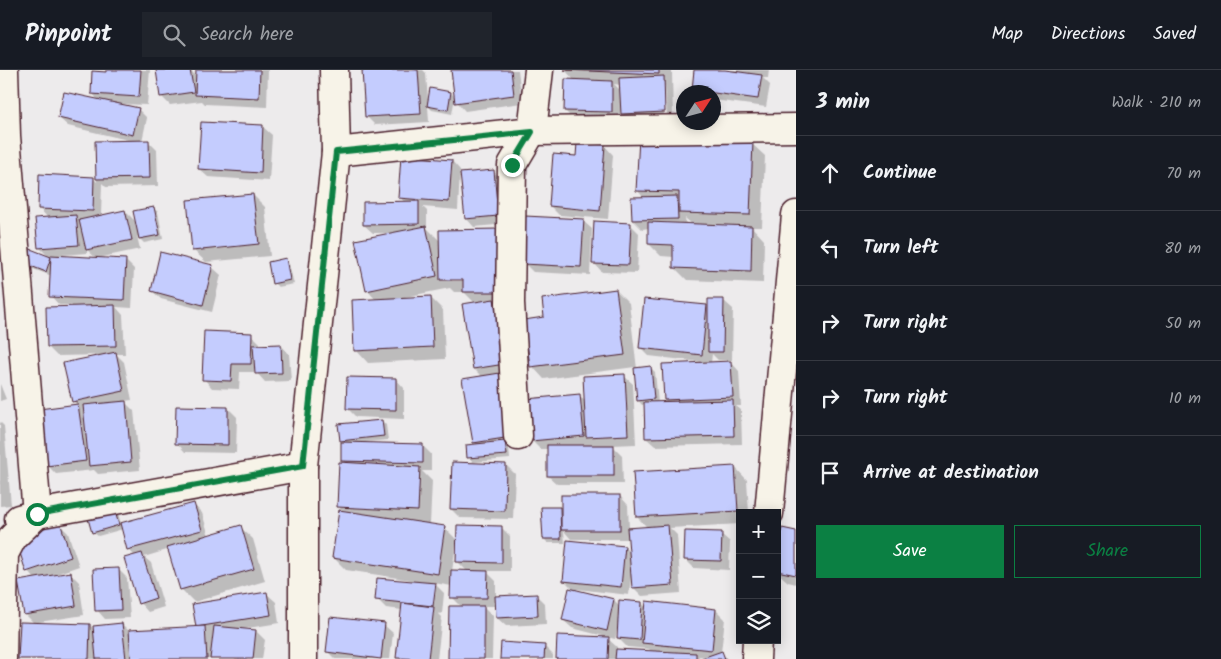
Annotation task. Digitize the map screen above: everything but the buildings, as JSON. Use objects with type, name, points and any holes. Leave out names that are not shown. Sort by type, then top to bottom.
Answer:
[{"type":"street","points":[[4,70],[6,136],[37,514]]},
{"type":"street","points":[[303,659],[303,466],[336,152],[334,70]]},
{"type":"street","points":[[518,436],[510,303],[512,165],[532,132],[539,70]]},
{"type":"street","points":[[336,152],[532,132],[796,128]]},
{"type":"street","points":[[769,509],[796,215]]},
{"type":"street","points":[[2,659],[6,528],[37,514],[303,466]]},
{"type":"street","points":[[756,659],[757,644]]},
{"type":"route","points":[[37,514],[303,466],[336,152],[532,132],[512,165]]}]
